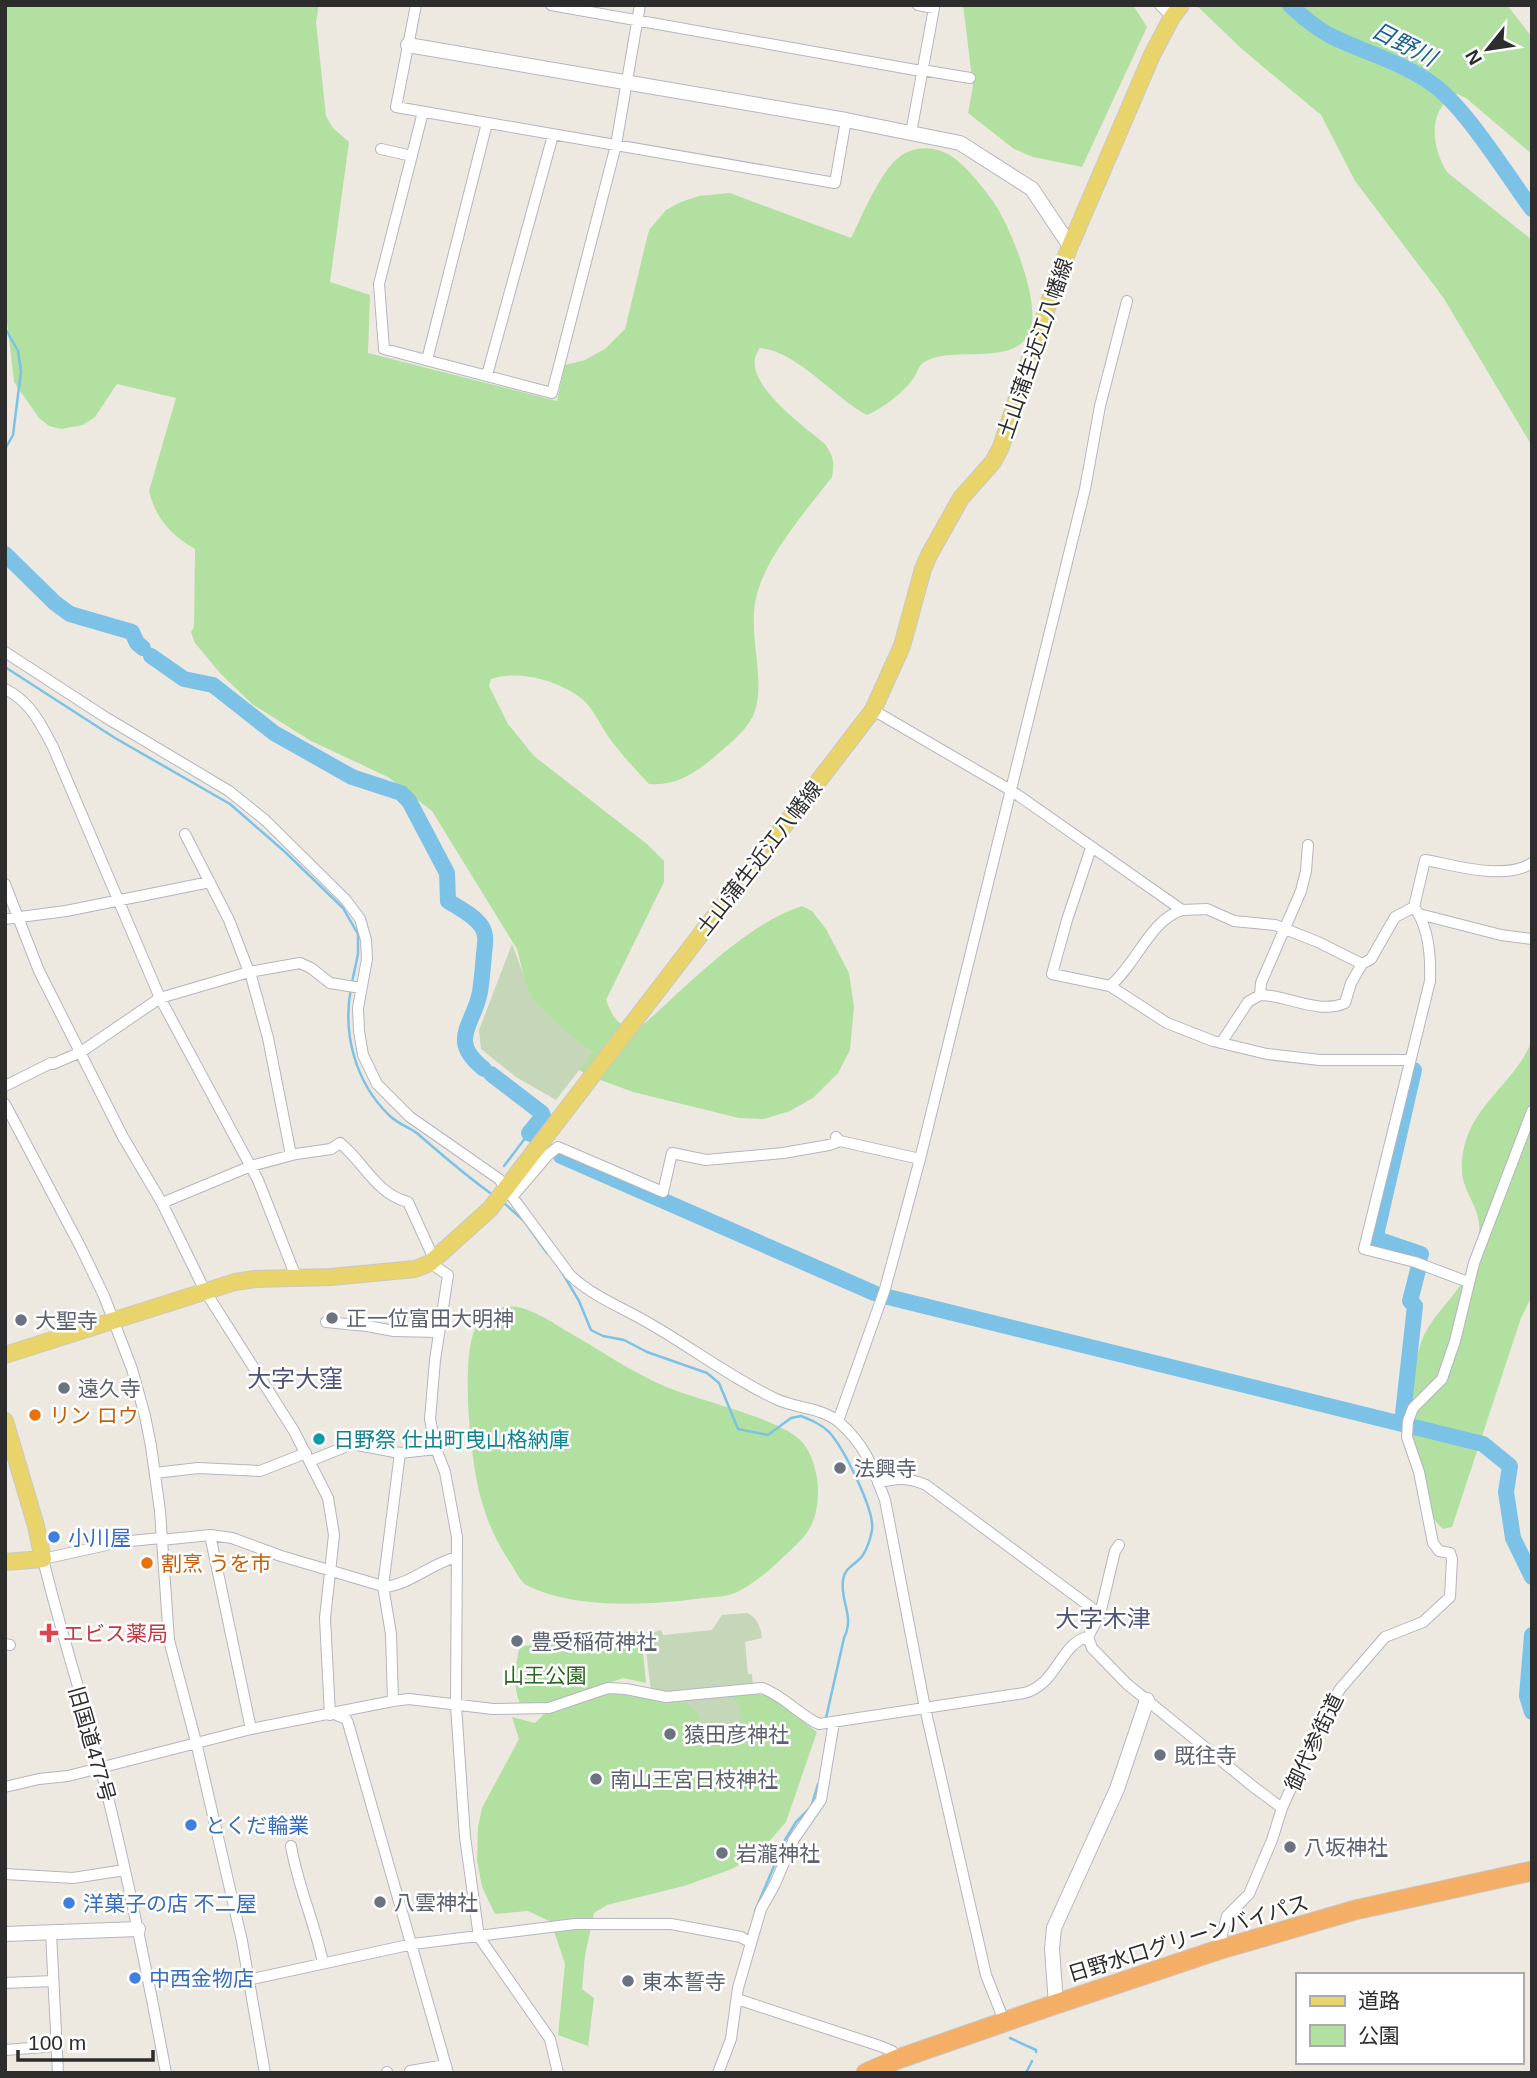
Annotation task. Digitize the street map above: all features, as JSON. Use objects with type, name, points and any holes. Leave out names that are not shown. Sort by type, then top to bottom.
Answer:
[{"type":"highway","name":"日野水口グリーンバイパス","points":[[866,2073],[898,2059],[1217,1950],[1355,1910],[1532,1871]]},
{"type":"main road","name":"土山蒲生近江八幡線","points":[[5,1355],[205,1290],[256,1279],[331,1278],[401,1272],[432,1261],[508,1192],[873,710],[902,646],[929,555],[961,498],[993,462],[1001,447],[1055,284],[1171,9]]},
{"type":"main road","points":[[5,1421],[12,1466],[43,1559],[5,1562]]},
{"type":"street","points":[[416,5],[396,107],[835,183],[846,120]]},
{"type":"street","points":[[551,5],[970,78]]},
{"type":"street","points":[[423,112],[379,284],[384,349],[552,393],[616,145],[640,5]]},
{"type":"street","points":[[911,133],[934,7],[918,5]]},
{"type":"street","points":[[408,45],[846,120],[960,143],[1032,189],[1070,246]]},
{"type":"street","points":[[427,360],[487,123]]},
{"type":"street","points":[[487,375],[553,135]]},
{"type":"street","points":[[381,149],[412,156]]},
{"type":"street","points":[[838,1421],[886,1289],[920,1159],[1085,489],[1100,406],[1126,302]]},
{"type":"street","points":[[5,652],[105,717],[229,791],[265,820],[346,900],[360,919],[367,950],[359,988],[359,1031],[363,1055],[377,1084],[410,1117],[499,1179],[570,1275],[583,1288],[648,1322],[761,1392],[838,1421],[865,1451],[884,1500],[925,1708],[986,1975],[1001,2013]]},
{"type":"street","points":[[5,689],[17,695],[34,712],[53,747],[160,998],[251,1166],[277,1224],[296,1277]]},
{"type":"street","points":[[873,710],[1012,791],[1091,848],[1140,878],[1182,910]]},
{"type":"street","points":[[186,834],[229,920],[249,972],[268,1038],[292,1155]]},
{"type":"street","points":[[1260,995],[1262,983],[1305,881],[1308,845]]},
{"type":"street","points":[[1091,848],[1052,974],[1110,986],[1167,1023],[1221,1043],[1285,1057],[1409,1060]]},
{"type":"street","points":[[1468,1282],[1415,1262],[1364,1249],[1430,981],[1429,953],[1417,911],[1425,860],[1476,870],[1498,871],[1525,868],[1532,863]]},
{"type":"street","points":[[5,919],[117,901],[210,882]]},
{"type":"street","points":[[5,884],[39,971],[123,1137],[162,1203],[205,1290],[277,1402],[328,1498],[334,1521],[325,1618],[332,1714]]},
{"type":"street","points":[[1110,986],[1130,966],[1162,921],[1182,910],[1207,909],[1234,921],[1284,928],[1362,964]]},
{"type":"street","points":[[1221,1043],[1248,1002],[1260,995],[1274,995],[1322,1007],[1345,1003],[1351,983],[1362,964],[1371,959],[1395,917],[1417,911],[1502,935],[1532,939]]},
{"type":"street","points":[[5,1086],[51,1063],[81,1052],[160,998],[249,972],[300,963],[330,983],[359,988]]},
{"type":"street","points":[[5,1104],[81,1248],[115,1321],[145,1416],[155,1473],[169,1640],[196,1742],[242,1941],[265,2073]]},
{"type":"street","name":"御代参街道","points":[[1217,1950],[1227,1916],[1249,1894],[1272,1840],[1282,1808],[1320,1724],[1340,1689],[1385,1637],[1423,1622],[1450,1597],[1452,1559],[1450,1553],[1439,1550],[1433,1543],[1427,1504],[1407,1437],[1407,1425],[1413,1408],[1442,1379],[1455,1341],[1468,1282],[1532,1111]]},
{"type":"street","points":[[508,1192],[558,1147],[663,1192],[672,1153],[706,1160],[783,1153],[829,1145],[838,1139],[920,1159]]},
{"type":"street","points":[[162,1203],[251,1166],[292,1155],[331,1149],[340,1143],[351,1151],[379,1186],[394,1198],[408,1202],[432,1261],[447,1275],[430,1419],[436,1449],[445,1472],[457,1537],[456,1706],[465,1837],[479,1937],[550,2039],[558,2073]]},
{"type":"street","points":[[326,1322],[394,1331],[439,1332]]},
{"type":"street","points":[[155,1473],[198,1468],[260,1471],[352,1444],[400,1453],[436,1449]]},
{"type":"street","points":[[393,1701],[391,1634],[383,1587],[400,1453]]},
{"type":"street","points":[[878,1483],[895,1478],[914,1480],[926,1485],[1100,1614]]},
{"type":"street","points":[[43,1559],[120,1542],[210,1535],[232,1538],[383,1587],[401,1584],[448,1559],[457,1557]]},
{"type":"street","points":[[210,1535],[251,1729]]},
{"type":"street","points":[[1119,1545],[1100,1614],[1088,1637],[1092,1648],[1147,1700],[1282,1808]]},
{"type":"street","name":"旧国道477号","points":[[43,1559],[125,1870],[166,2073]]},
{"type":"street","points":[[5,1787],[100,1768],[251,1729],[409,1699],[493,1709],[549,1708],[608,1688],[666,1697],[762,1688],[773,1692],[808,1719],[829,1723],[1034,1691],[1048,1680],[1067,1652],[1081,1638],[1088,1637]]},
{"type":"street","points":[[1056,2004],[1052,1949],[1054,1928],[1117,1788],[1147,1700]]},
{"type":"street","points":[[332,1714],[346,1719],[348,1723],[447,2069],[410,2071]]},
{"type":"street","points":[[718,2073],[731,2039],[737,1999],[761,1909],[800,1828],[821,1800],[829,1723]]},
{"type":"street","points":[[291,1846],[300,1889],[312,1915],[323,1963]]},
{"type":"street","points":[[5,1874],[73,1878],[125,1870]]},
{"type":"street","points":[[248,1980],[413,1944],[575,1924],[670,1924],[727,1933],[741,1937],[751,1944]]},
{"type":"street","points":[[5,1934],[138,1929]]},
{"type":"street","points":[[51,1932],[58,2073]]},
{"type":"street","points":[[5,1983],[53,1981]]},
{"type":"street","points":[[737,1999],[880,2046],[892,2051],[898,2059]]},
{"type":"street","points":[[5,2050],[57,2046]]},
{"type":"green space","points":[[5,5],[319,5],[316,22],[326,116],[333,128],[349,142],[330,282],[370,295],[368,353],[557,401],[565,365],[585,360],[605,349],[625,329],[649,230],[666,210],[681,202],[699,196],[730,193],[851,238],[874,191],[889,168],[905,153],[923,148],[943,151],[954,158],[993,201],[1016,248],[1029,289],[1032,324],[1028,336],[1019,345],[996,353],[940,356],[928,360],[920,366],[909,385],[898,395],[867,415],[788,357],[760,348],[755,360],[757,373],[764,387],[789,414],[825,444],[832,456],[833,467],[832,477],[789,533],[762,579],[754,609],[757,703],[753,716],[734,739],[690,774],[667,783],[649,784],[615,745],[590,708],[573,693],[551,682],[514,675],[491,679],[489,686],[508,724],[534,756],[647,844],[664,861],[664,882],[606,1000],[619,1023],[630,1026],[645,1023],[719,957],[760,926],[802,906],[812,911],[826,929],[849,973],[854,1007],[850,1050],[838,1073],[813,1098],[790,1111],[764,1119],[739,1118],[633,1092],[587,1075],[541,1045],[517,949],[432,811],[388,777],[311,741],[252,704],[220,673],[195,643],[191,632],[194,627],[195,549],[179,538],[160,518],[149,491],[176,398],[117,384],[95,417],[83,425],[61,429],[49,426],[39,418],[14,382],[5,304]]},
{"type":"green space","points":[[963,5],[1133,5],[1147,27],[1082,167],[1033,157],[1014,149],[968,113],[973,86]]},
{"type":"green space","points":[[1196,5],[1507,5],[1532,37],[1532,154],[1466,98],[1457,94],[1447,101],[1436,118],[1435,140],[1447,172],[1532,240],[1532,446],[1443,297],[1355,181],[1321,115],[1243,50]]},
{"type":"green space","points":[[512,944],[533,1000],[557,1024],[593,1052],[556,1100],[516,1077],[481,1049],[479,1030]]},
{"type":"green space","points":[[1532,1040],[1532,1296],[1521,1318],[1452,1527],[1443,1529],[1429,1510],[1411,1439],[1408,1412],[1413,1377],[1424,1335],[1467,1275],[1476,1249],[1478,1219],[1462,1173],[1467,1137],[1476,1119],[1518,1065]]},
{"type":"green space","points":[[508,1306],[540,1315],[662,1385],[758,1418],[793,1434],[809,1452],[817,1481],[816,1511],[812,1525],[803,1538],[760,1577],[735,1593],[724,1596],[614,1604],[567,1599],[526,1585],[502,1549],[484,1510],[474,1465],[469,1415],[468,1365],[475,1329],[488,1313]]},
{"type":"green space","points":[[747,1613],[758,1623],[762,1638],[745,1642],[748,1674],[752,1674],[753,1683],[749,1686],[666,1694],[651,1690],[644,1635],[661,1630],[663,1635],[712,1630],[722,1615]]},
{"type":"green space","name":"山王公園","points":[[592,1632],[641,1632],[646,1683],[623,1678],[548,1705],[520,1704],[515,1675],[520,1646],[557,1644]]},
{"type":"green space","points":[[619,1691],[670,1700],[757,1694],[772,1697],[817,1732],[786,1822],[759,1853],[732,1869],[684,1886],[607,1905],[594,1913],[585,1956],[582,1989],[594,1998],[588,2046],[558,2035],[565,1964],[551,1922],[528,1911],[495,1914],[482,1887],[477,1860],[478,1827],[482,1808],[519,1739],[512,1717],[535,1723],[547,1711],[601,1693]]},
{"type":"green space","points":[[731,1694],[740,1708],[741,1727],[730,1739],[713,1741],[696,1712],[682,1699]]},
{"type":"waterway","name":"日野川","points":[[1290,5],[1324,32],[1431,83],[1471,124],[1532,209]]},
{"type":"waterway","points":[[5,328],[18,351],[21,371],[13,435],[5,449]]},
{"type":"waterway","points":[[5,554],[70,614],[132,632],[137,643],[143,648]]},
{"type":"waterway","points":[[151,656],[184,679],[213,685],[274,733],[352,777],[401,793],[409,801],[447,873],[448,901],[475,919],[485,934],[480,992],[465,1041],[473,1059],[484,1069]]},
{"type":"waterway","points":[[5,667],[115,738],[230,804],[284,851],[343,908],[358,934],[358,954],[352,982]]},
{"type":"waterway","points":[[351,988],[350,1040],[360,1074],[368,1089],[393,1119],[418,1134],[493,1195]]},
{"type":"waterway","points":[[1414,1070],[1377,1239],[1421,1254],[1420,1257]]},
{"type":"waterway","points":[[491,1074],[542,1113],[543,1116],[529,1133],[531,1134]]},
{"type":"waterway","points":[[504,1166],[529,1133]]},
{"type":"waterway","points":[[561,1156],[874,1293]]},
{"type":"waterway","points":[[504,1203],[524,1221],[547,1253]]},
{"type":"waterway","points":[[1402,1423],[1415,1306],[1410,1301],[1419,1266]]},
{"type":"waterway","points":[[560,1269],[579,1301],[591,1330],[707,1373],[719,1383],[738,1429],[768,1435],[791,1418],[801,1416],[826,1429],[842,1451],[869,1508],[872,1530],[864,1552],[846,1572],[843,1580],[848,1622],[826,1718]]},
{"type":"waterway","points":[[888,1297],[1483,1444],[1510,1466],[1506,1492],[1513,1538],[1532,1577]]},
{"type":"waterway","name":"日野川","points":[[1532,1635],[1527,1696],[1532,1712]]},
{"type":"waterway","points":[[812,1804],[818,1784]]},
{"type":"waterway","points":[[755,1911],[785,1840],[796,1822],[809,1809]]},
{"type":"waterway","points":[[1010,2038],[1036,2052]]},
{"type":"waterway","points":[[1026,2073],[1032,2061]]},
{"type":"place","name":"正一位富田大明神","points":[[332,1318]]},
{"type":"place","name":"大聖寺","points":[[21,1320]]},
{"type":"place","name":"遠久寺","points":[[64,1388]]},
{"type":"place","name":"リン ロウ","points":[[35,1415]]},
{"type":"place","name":"日野祭 仕出町曳山格納庫","points":[[319,1439]]},
{"type":"place","name":"法興寺","points":[[840,1468]]},
{"type":"place","name":"小川屋","points":[[54,1537]]},
{"type":"place","name":"割烹 うを市","points":[[147,1563]]},
{"type":"place","name":"エビス薬局","points":[[49,1633]]},
{"type":"place","name":"豊受稲荷神社","points":[[517,1641]]},
{"type":"place","name":"猿田彦神社","points":[[670,1734]]},
{"type":"place","name":"既往寺","points":[[1160,1755]]},
{"type":"place","name":"南山王宮日枝神社","points":[[596,1779]]},
{"type":"place","name":"とくだ輪業","points":[[191,1825]]},
{"type":"place","name":"八坂神社","points":[[1290,1847]]},
{"type":"place","name":"岩瀧神社","points":[[722,1853]]},
{"type":"place","name":"八雲神社","points":[[380,1902]]},
{"type":"place","name":"洋菓子の店 不二屋","points":[[69,1903]]},
{"type":"place","name":"中西金物店","points":[[135,1978]]},
{"type":"place","name":"東本誓寺","points":[[628,1981]]},
{"type":"district","name":"大字大窪","points":[[295,1378]]},
{"type":"district","name":"大字木津","points":[[1103,1618]]}]
